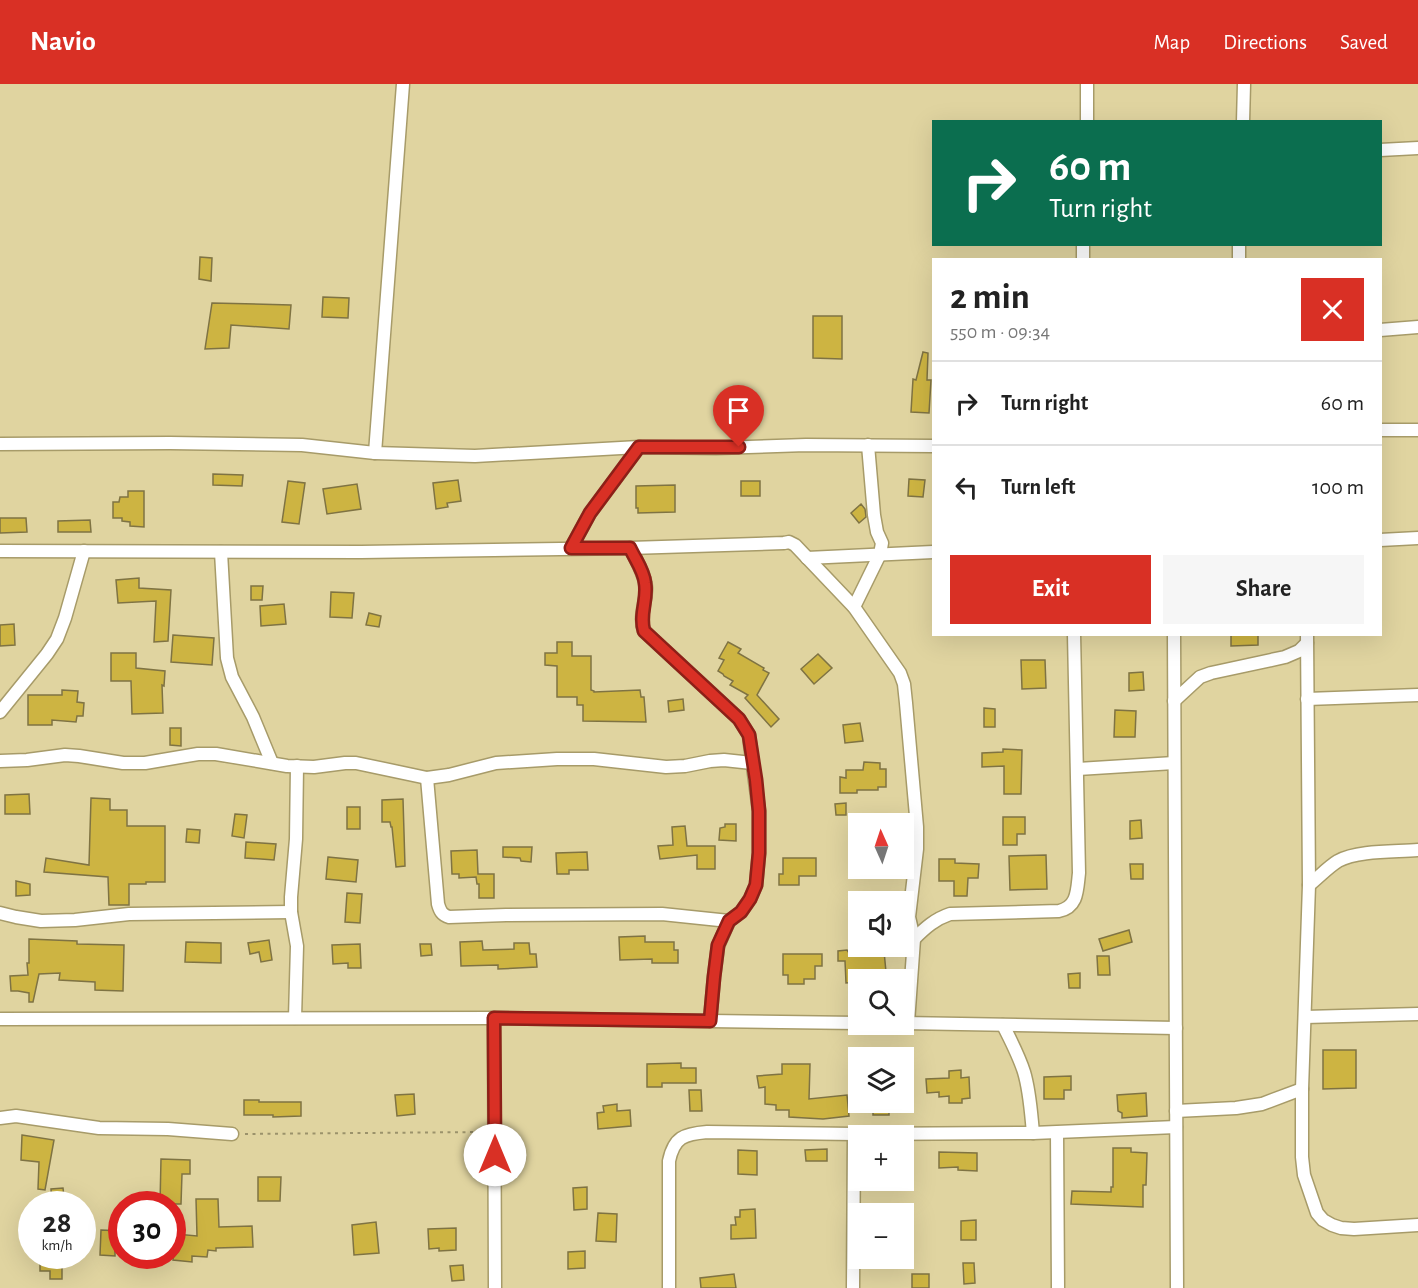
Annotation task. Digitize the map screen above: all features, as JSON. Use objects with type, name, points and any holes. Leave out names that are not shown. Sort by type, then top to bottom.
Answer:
[{"type":"street","points":[[375,453],[403,84]]},
{"type":"street","points":[[1086,120],[1087,84]]},
{"type":"street","points":[[1243,120],[1244,84]]},
{"type":"street","points":[[1382,150],[1418,148]]},
{"type":"street","points":[[1382,330],[1418,327]]},
{"type":"street","points":[[1382,430],[1418,430]]},
{"type":"street","points":[[0,444],[290,445],[375,453],[475,456],[639,447],[932,446]]},
{"type":"street","points":[[854,607],[880,554],[882,543],[874,515],[868,445]]},
{"type":"street","points":[[571,548],[590,513],[639,447]]},
{"type":"street","points":[[1382,540],[1418,538]]},
{"type":"street","points":[[0,551],[361,552],[789,543],[795,545],[854,607],[893,662],[904,684],[917,826],[912,891]]},
{"type":"street","points":[[630,548],[646,585],[642,616],[644,631],[739,719],[749,735],[759,811],[756,885],[741,912],[729,921],[718,945],[710,1021]]},
{"type":"street","points":[[0,712],[57,639],[84,551]]},
{"type":"street","points":[[221,552],[227,658],[232,677],[253,717],[272,763]]},
{"type":"street","points":[[807,558],[932,552]]},
{"type":"street","points":[[914,939],[925,927],[950,914],[1059,911],[1067,909],[1072,904],[1076,896],[1079,873],[1074,636]]},
{"type":"street","points":[[1174,636],[1178,1288]]},
{"type":"street","points":[[1174,701],[1200,677],[1286,657],[1299,651],[1307,639]]},
{"type":"street","points":[[1307,639],[1309,885],[1302,1089],[1304,1175],[1317,1213],[1323,1220],[1341,1228],[1418,1225]]},
{"type":"street","points":[[1307,699],[1418,695]]},
{"type":"street","points":[[0,761],[65,755],[123,763],[145,763],[198,754],[216,754],[297,766],[356,763],[427,778],[449,776],[496,763],[557,759],[594,759],[666,767],[717,761],[752,763]]},
{"type":"street","points":[[1078,769],[1174,763]]},
{"type":"street","points":[[295,1018],[297,946],[291,912],[291,897],[296,839],[297,766]]},
{"type":"street","points":[[427,778],[438,904],[443,915],[449,917],[516,914],[662,914],[729,921]]},
{"type":"street","points":[[1309,885],[1336,862],[1346,858],[1418,850]]},
{"type":"street","points":[[0,913],[16,918],[41,921],[129,914],[291,912]]},
{"type":"street","points":[[1305,1017],[1418,1014]]},
{"type":"street","points":[[494,1018],[495,1288]]},
{"type":"street","points":[[0,1019],[494,1018],[848,1023]]},
{"type":"street","points":[[914,1023],[1176,1028]]},
{"type":"street","points":[[1003,1025],[1024,1072],[1030,1098],[1033,1133]]},
{"type":"street","points":[[1176,1111],[1236,1108],[1262,1104],[1302,1089]]},
{"type":"street","points":[[0,1118],[16,1116],[99,1128],[168,1129],[232,1134]]},
{"type":"street","points":[[914,1134],[1057,1133],[1176,1127]]},
{"type":"street","points":[[669,1288],[669,1161],[679,1139],[694,1133],[707,1132],[848,1134]]},
{"type":"street","points":[[1057,1133],[1058,1288]]},
{"type":"street","points":[[853,1288],[854,1191]]},
{"type":"path","points":[[232,1134],[495,1132]]},
{"type":"building","points":[[200,257],[212,258],[211,281],[199,279]]},
{"type":"building","points":[[323,297],[349,298],[348,318],[322,317]]},
{"type":"building","points":[[212,303],[291,305],[289,329],[231,325],[229,348],[205,349]]},
{"type":"building","points":[[813,316],[842,316],[842,359],[813,358]]},
{"type":"building","points":[[923,352],[928,353],[927,380],[931,380],[929,413],[911,412],[913,379],[916,380]]},
{"type":"building","points":[[213,474],[243,475],[242,486],[213,485]]},
{"type":"building","points":[[909,479],[925,480],[923,497],[908,496]]},
{"type":"building","points":[[458,480],[461,501],[447,503],[448,507],[436,509],[433,483]]},
{"type":"building","points":[[288,481],[305,483],[299,524],[282,522]]},
{"type":"building","points":[[741,481],[760,481],[760,496],[741,496]]},
{"type":"building","points":[[357,484],[361,509],[327,514],[323,489]]},
{"type":"building","points":[[675,485],[675,512],[638,513],[636,486]]},
{"type":"building","points":[[128,491],[144,491],[144,527],[130,526],[130,522],[122,521],[122,518],[113,518],[113,502],[119,502],[120,497],[128,497]]},
{"type":"building","points":[[861,504],[865,509],[866,517],[859,523],[851,513]]},
{"type":"building","points":[[0,518],[26,518],[27,532],[0,533]]},
{"type":"building","points":[[90,520],[91,532],[58,532],[58,521]]},
{"type":"building","points":[[139,578],[139,588],[171,590],[168,641],[154,642],[156,601],[118,603],[116,580]]},
{"type":"building","points":[[251,586],[263,586],[262,600],[251,600]]},
{"type":"building","points":[[331,592],[354,593],[352,618],[330,617]]},
{"type":"building","points":[[284,604],[286,624],[261,626],[260,606]]},
{"type":"building","points":[[369,613],[381,616],[379,627],[366,625]]},
{"type":"building","points":[[14,624],[15,645],[0,646],[0,625]]},
{"type":"building","points":[[173,635],[214,638],[212,665],[171,662]]},
{"type":"building","points":[[1231,636],[1258,636],[1258,645],[1231,646]]},
{"type":"building","points":[[557,642],[572,642],[572,656],[591,656],[591,690],[594,692],[640,690],[641,697],[644,697],[646,722],[583,721],[583,705],[577,705],[577,697],[557,697],[557,666],[545,665],[545,653],[557,653]]},
{"type":"building","points":[[728,642],[741,649],[738,653],[769,673],[757,695],[779,719],[771,727],[745,698],[748,695],[730,685],[733,681],[718,671],[724,660],[719,658]]},
{"type":"building","points":[[111,653],[136,653],[136,668],[165,671],[164,686],[162,685],[163,713],[132,714],[131,681],[111,681]]},
{"type":"building","points":[[818,654],[832,668],[814,684],[801,669]]},
{"type":"building","points":[[1021,660],[1045,660],[1046,688],[1022,689]]},
{"type":"building","points":[[1143,672],[1144,690],[1129,691],[1129,673]]},
{"type":"building","points":[[62,690],[78,691],[77,702],[84,703],[83,716],[77,716],[76,722],[52,720],[52,725],[28,725],[28,695],[62,695]]},
{"type":"building","points":[[683,699],[684,710],[669,712],[668,701]]},
{"type":"building","points":[[984,708],[995,709],[995,727],[984,727]]},
{"type":"building","points":[[1115,710],[1136,711],[1135,737],[1114,737]]},
{"type":"building","points":[[860,723],[863,741],[845,743],[843,725]]},
{"type":"building","points":[[170,728],[181,728],[181,746],[170,745]]},
{"type":"building","points":[[1003,749],[1022,750],[1021,794],[1004,794],[1004,766],[982,767],[982,753],[1003,752]]},
{"type":"building","points":[[864,762],[880,763],[880,769],[886,769],[886,787],[878,787],[878,790],[857,790],[857,793],[840,793],[840,777],[846,778],[846,770],[863,770]]},
{"type":"building","points":[[29,794],[30,814],[5,814],[5,795]]},
{"type":"building","points":[[91,798],[110,799],[110,810],[127,810],[127,826],[165,826],[165,882],[129,884],[129,905],[109,905],[108,877],[44,872],[46,858],[89,865]]},
{"type":"building","points":[[403,799],[405,866],[396,867],[392,827],[390,822],[382,822],[382,800]]},
{"type":"building","points":[[846,803],[846,815],[836,815],[835,804]]},
{"type":"building","points":[[347,807],[360,807],[360,829],[347,829]]},
{"type":"building","points":[[235,814],[247,815],[244,838],[232,836]]},
{"type":"building","points":[[1003,817],[1025,817],[1025,834],[1017,834],[1017,845],[1003,845]]},
{"type":"building","points":[[1141,820],[1142,838],[1130,839],[1130,821]]},
{"type":"building","points":[[725,824],[736,824],[736,841],[719,840],[720,828],[725,827]]},
{"type":"building","points":[[685,826],[687,846],[715,846],[715,869],[697,869],[697,855],[660,859],[658,846],[673,845],[672,827]]},
{"type":"building","points":[[187,829],[200,830],[199,843],[186,842]]},
{"type":"building","points":[[246,842],[276,844],[274,860],[245,858]]},
{"type":"building","points":[[503,847],[532,847],[531,862],[521,861],[520,858],[503,857]]},
{"type":"building","points":[[477,850],[478,874],[494,874],[494,898],[479,898],[479,884],[477,884],[476,877],[459,878],[459,874],[452,874],[451,851]]},
{"type":"building","points":[[587,852],[588,870],[569,870],[569,874],[557,874],[556,853]]},
{"type":"building","points":[[1046,855],[1047,889],[1010,890],[1009,856]]},
{"type":"building","points":[[328,857],[358,860],[356,882],[326,879]]},
{"type":"building","points":[[783,858],[816,858],[816,876],[799,876],[799,885],[779,885],[779,874],[783,874]]},
{"type":"building","points":[[939,859],[955,859],[955,863],[979,864],[978,878],[968,878],[967,896],[954,896],[954,881],[939,881]]},
{"type":"building","points":[[1130,864],[1143,864],[1143,879],[1131,879]]},
{"type":"building","points":[[16,881],[30,884],[30,895],[16,896]]},
{"type":"building","points":[[347,893],[362,894],[360,923],[345,922]]},
{"type":"building","points":[[1129,930],[1132,942],[1103,951],[1099,939]]},
{"type":"building","points":[[645,936],[645,942],[674,942],[674,950],[678,950],[678,963],[652,963],[652,959],[620,960],[619,937]]},
{"type":"building","points":[[29,939],[77,941],[77,944],[124,945],[123,991],[95,990],[95,982],[59,980],[60,973],[39,974],[33,1002],[29,1002],[29,993],[11,991],[10,976],[28,975]]},
{"type":"building","points":[[269,940],[272,960],[261,962],[259,952],[250,954],[248,943]]},
{"type":"building","points":[[482,941],[483,950],[514,949],[514,943],[529,943],[530,954],[536,954],[537,967],[498,969],[498,965],[461,966],[460,942]]},
{"type":"building","points":[[186,942],[221,943],[221,963],[185,962]]},
{"type":"building","points":[[360,944],[361,968],[348,968],[348,963],[333,964],[332,945]]},
{"type":"building","points":[[420,944],[431,944],[432,955],[421,956]]},
{"type":"building","points":[[847,950],[848,957],[885,957],[886,969],[848,969],[848,983],[846,983],[845,961],[838,961],[838,951]]},
{"type":"building","points":[[783,954],[822,954],[822,966],[815,966],[815,979],[804,979],[804,984],[788,984],[788,975],[783,975]]},
{"type":"building","points":[[1097,956],[1109,956],[1110,975],[1098,975]]},
{"type":"building","points":[[1080,973],[1080,988],[1069,988],[1068,974]]},
{"type":"building","points":[[1323,1050],[1356,1050],[1356,1088],[1323,1089]]},
{"type":"building","points":[[681,1063],[681,1068],[696,1068],[696,1083],[662,1083],[662,1087],[647,1087],[647,1064]]},
{"type":"building","points":[[782,1064],[810,1064],[809,1099],[847,1095],[849,1116],[823,1119],[789,1117],[789,1110],[776,1110],[776,1105],[765,1104],[765,1087],[759,1088],[757,1076],[782,1074]]},
{"type":"building","points":[[961,1070],[961,1078],[969,1077],[970,1098],[962,1099],[962,1103],[949,1103],[949,1096],[939,1097],[939,1092],[927,1093],[926,1079],[949,1078],[949,1071]]},
{"type":"building","points":[[1071,1076],[1071,1090],[1064,1090],[1064,1099],[1044,1099],[1044,1077]]},
{"type":"building","points":[[689,1090],[701,1090],[702,1111],[690,1111]]},
{"type":"building","points":[[1146,1093],[1147,1116],[1122,1118],[1122,1113],[1118,1111],[1117,1095]]},
{"type":"building","points":[[414,1094],[415,1114],[397,1116],[395,1095]]},
{"type":"building","points":[[244,1100],[301,1102],[301,1116],[244,1115]]},
{"type":"building","points":[[617,1104],[617,1111],[630,1110],[631,1126],[598,1129],[597,1113],[604,1112],[603,1106]]},
{"type":"building","points":[[873,1113],[889,1113],[889,1115],[873,1115]]},
{"type":"building","points":[[22,1135],[54,1140],[45,1190],[38,1189],[39,1162],[21,1160]]},
{"type":"building","points":[[1113,1148],[1131,1148],[1131,1152],[1147,1153],[1143,1207],[1071,1204],[1072,1191],[1111,1192]]},
{"type":"building","points":[[827,1149],[827,1161],[806,1161],[805,1150]]},
{"type":"building","points":[[738,1150],[757,1151],[757,1175],[738,1174]]},
{"type":"building","points":[[939,1152],[977,1153],[977,1171],[958,1170],[958,1167],[939,1168]]},
{"type":"building","points":[[161,1159],[190,1160],[190,1174],[182,1174],[181,1191],[160,1191]]},
{"type":"building","points":[[258,1177],[281,1177],[280,1201],[258,1201]]},
{"type":"building","points":[[587,1187],[587,1209],[574,1210],[573,1188]]},
{"type":"building","points":[[63,1188],[63,1191],[51,1191],[51,1189]]},
{"type":"building","points":[[196,1199],[218,1199],[219,1227],[252,1226],[253,1247],[216,1248],[216,1251],[208,1250],[207,1257],[192,1256],[192,1262],[186,1261],[186,1235],[197,1236]]},
{"type":"building","points":[[755,1209],[756,1238],[731,1239],[731,1225],[736,1225],[735,1217],[740,1217],[740,1210]]},
{"type":"building","points":[[598,1213],[617,1214],[616,1242],[596,1241]]},
{"type":"building","points":[[976,1220],[976,1240],[961,1240],[961,1221]]},
{"type":"building","points":[[376,1222],[379,1253],[354,1255],[352,1225]]},
{"type":"building","points":[[456,1228],[456,1250],[429,1249],[428,1229]]},
{"type":"building","points":[[101,1230],[108,1230],[108,1256],[100,1255]]},
{"type":"building","points":[[585,1251],[585,1268],[568,1269],[568,1252]]},
{"type":"building","points":[[963,1263],[974,1263],[975,1283],[964,1284]]},
{"type":"building","points":[[463,1265],[464,1280],[452,1281],[450,1266]]},
{"type":"building","points":[[40,1269],[62,1269],[62,1279],[50,1279],[50,1271],[40,1271]]},
{"type":"building","points":[[734,1274],[736,1288],[701,1288],[700,1278]]},
{"type":"building","points":[[912,1274],[929,1274],[929,1288],[912,1288]]},
{"type":"route","points":[[495,1155],[494,1018],[710,1021],[718,945],[729,921],[741,912],[756,885],[759,811],[749,735],[739,719],[644,631],[642,616],[646,585],[630,548],[571,548],[590,513],[639,447],[739,447]]}]
